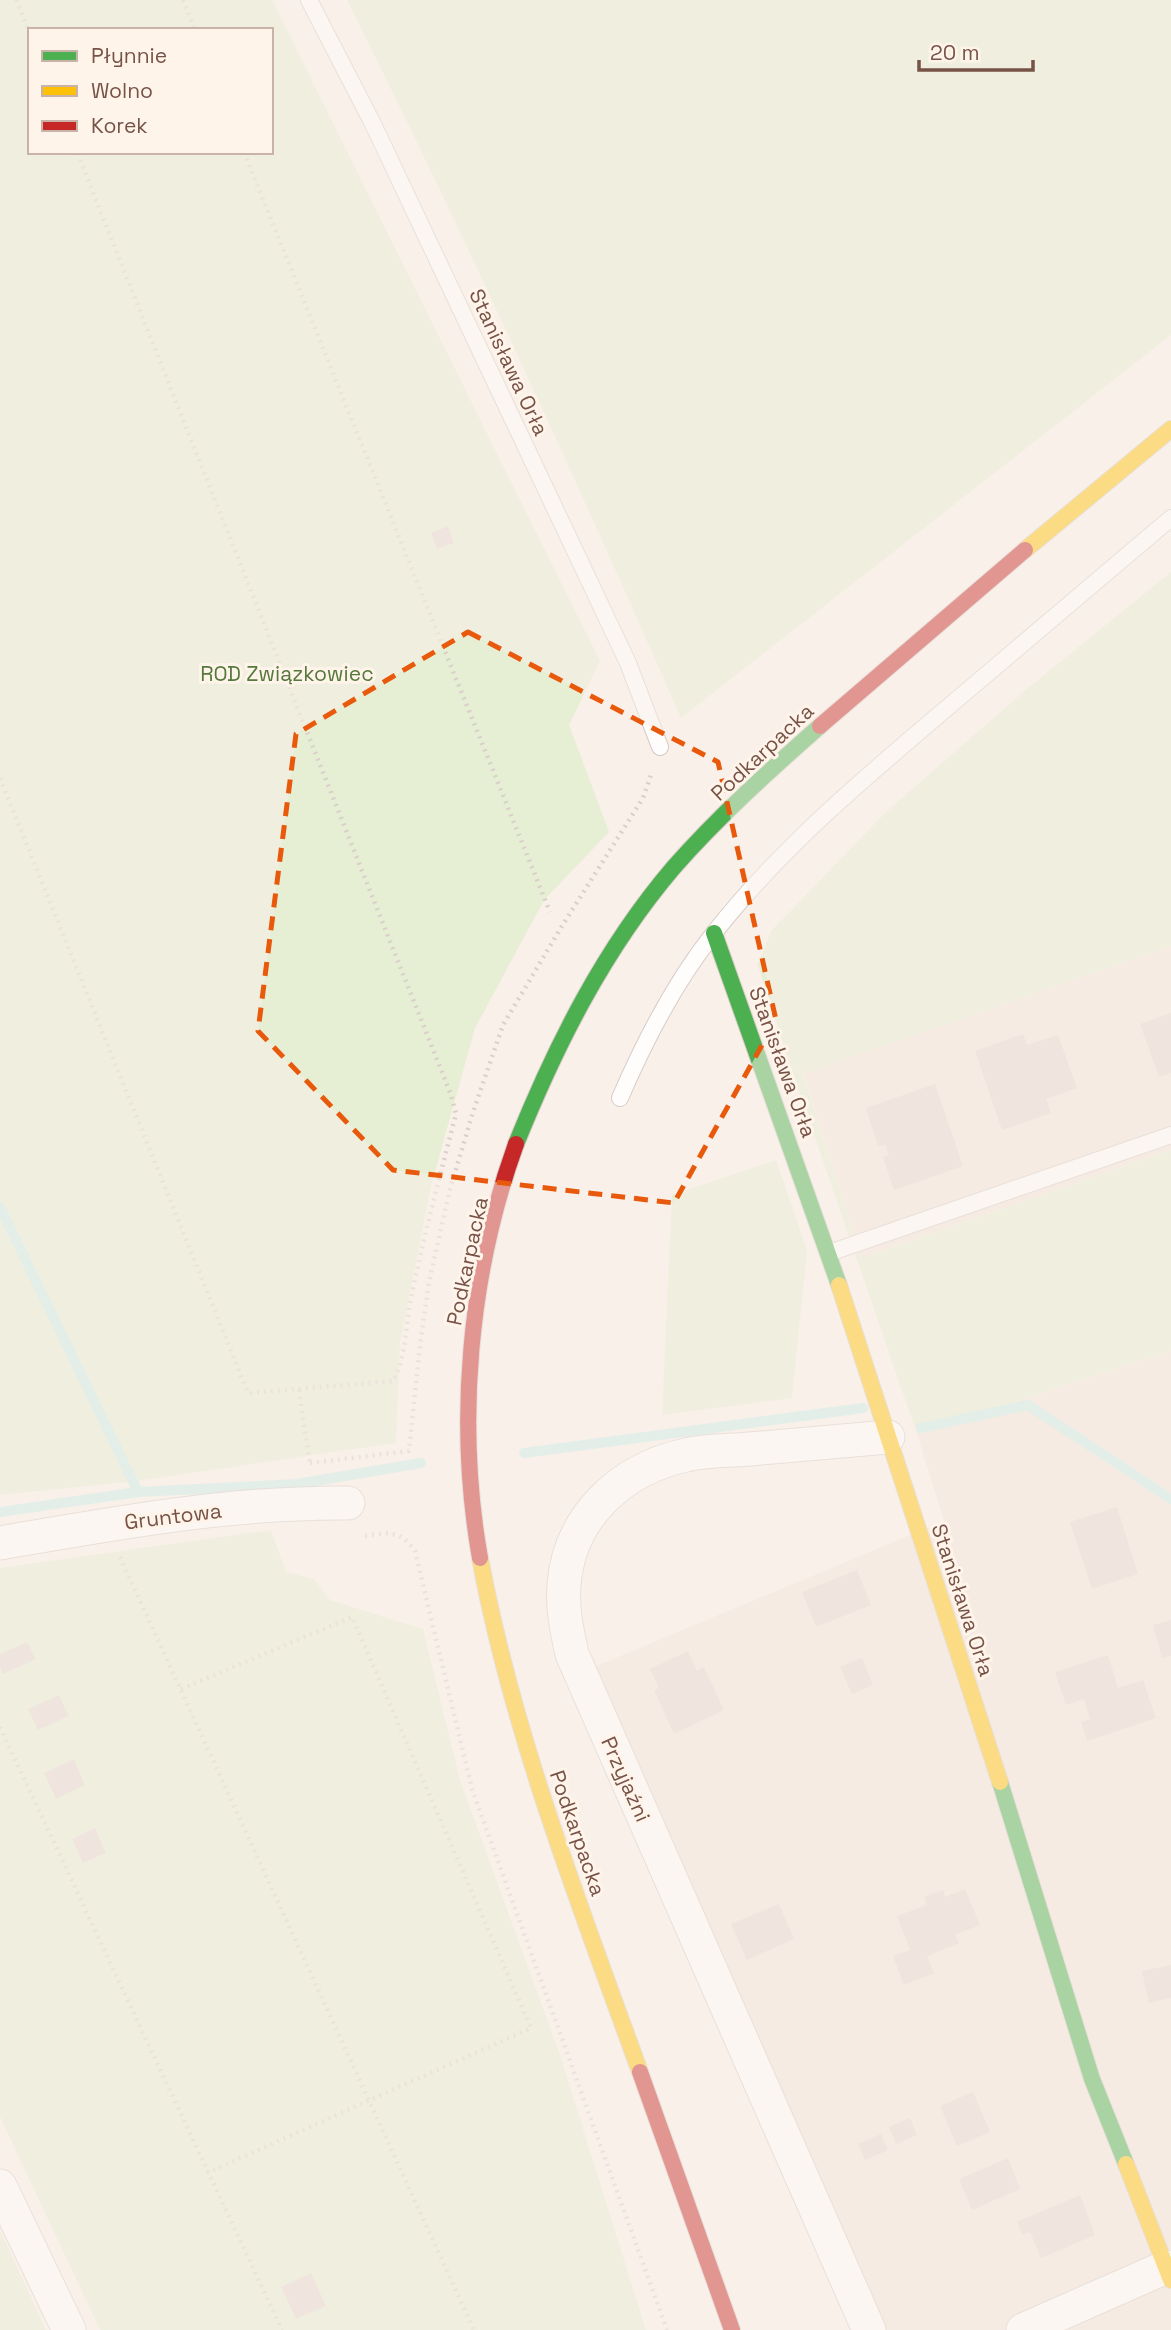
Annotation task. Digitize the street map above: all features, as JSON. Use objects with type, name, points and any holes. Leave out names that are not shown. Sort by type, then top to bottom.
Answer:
[{"type":"main road","name":"Podkarpacka","points":[[732,2330],[551,1824],[525,1744],[491,1611],[472,1505],[468,1427],[470,1350],[483,1268],[517,1142],[542,1078],[598,974],[671,872],[702,836],[763,777],[885,668],[1171,429]]},
{"type":"main road","name":"Stanisława Orła","points":[[714,933],[829,1253],[1040,1902],[1093,2079],[1168,2274]]},
{"type":"street","name":"Przyjaźni","points":[[869,2330],[572,1654],[564,1620],[564,1586],[576,1536],[586,1519],[609,1491],[633,1475],[686,1454],[888,1437]]},
{"type":"street","name":"Gruntowa","points":[[0,1543],[198,1512],[348,1503]]},
{"type":"street","points":[[0,2186],[69,2330]]},
{"type":"street","points":[[1023,2330],[1168,2274]]},
{"type":"lane","name":"Stanisława Orła","points":[[309,0],[373,124],[628,663],[660,747]]},
{"type":"lane","points":[[620,1098],[655,1024],[684,976],[714,933],[778,862],[850,790],[1171,518]]},
{"type":"lane","points":[[829,1253],[1171,1135]]},
{"type":"path","points":[[16,0],[28,29]]},
{"type":"path","points":[[183,0],[194,28]]},
{"type":"path","points":[[0,778],[248,1393],[393,1381],[401,1366],[417,1268],[456,1114],[452,1095],[78,154]]},
{"type":"path","points":[[245,154],[550,912]]},
{"type":"path","points":[[299,1390],[310,1470]]},
{"type":"path","points":[[348,1503],[362,1536],[393,1533],[407,1539],[415,1550],[472,1789],[667,2330]]},
{"type":"path","points":[[111,1524],[117,1550],[474,2330]]},
{"type":"path","points":[[181,1689],[352,1617],[531,2028],[207,2173]]},
{"type":"path","points":[[0,1727],[282,2330]]},
{"type":"highlighted area","points":[[468,632],[718,762],[776,1020],[674,1203],[393,1170],[258,1031],[296,734]]},
{"type":"shaded area","points":[[1171,946],[1171,1150],[862,1258],[803,1073]]},
{"type":"shaded area","points":[[1171,1351],[1171,2330],[886,2330],[594,1667],[944,1521],[917,1434]]},
{"type":"green space","name":"ROD Związkowiec","points":[[0,0],[272,0],[600,661],[569,725],[609,832],[544,900],[475,1028],[432,1182],[400,1343],[396,1443],[136,1481],[0,1495]]},
{"type":"green space","points":[[347,0],[1171,0],[1171,335],[681,718],[518,357]]},
{"type":"green space","points":[[1171,572],[1171,946],[803,1074],[862,1258],[1171,1150],[1171,1351],[917,1434],[758,965],[771,931],[886,812],[1023,692]]},
{"type":"green space","points":[[776,1160],[807,1250],[792,1398],[662,1415],[672,1195]]},
{"type":"green space","points":[[271,1530],[286,1572],[314,1579],[330,1600],[423,1629],[460,1780],[560,2055],[646,2330],[100,2330],[0,2117],[0,1568]]},
{"type":"green space","points":[[0,2230],[46,2330],[0,2330]]},
{"type":"building","points":[[448,526],[454,543],[437,549],[431,533]]},
{"type":"building","points":[[1171,1013],[1171,1073],[1159,1077],[1140,1024]]},
{"type":"building","points":[[1023,1034],[1027,1045],[1058,1035],[1077,1088],[1046,1099],[1051,1113],[1002,1130],[975,1051]]},
{"type":"building","points":[[935,1084],[963,1166],[894,1190],[883,1157],[889,1155],[885,1144],[878,1146],[866,1108]]},
{"type":"building","points":[[1117,1507],[1138,1574],[1092,1589],[1070,1522]]},
{"type":"building","points":[[857,1570],[871,1605],[816,1627],[802,1592]]},
{"type":"building","points":[[1171,1620],[1171,1656],[1162,1658],[1153,1625]]},
{"type":"building","points":[[27,1642],[36,1659],[3,1674],[0,1654]]},
{"type":"building","points":[[688,1651],[697,1671],[704,1667],[724,1710],[674,1734],[654,1690],[659,1688],[650,1669]]},
{"type":"building","points":[[1108,1655],[1118,1688],[1143,1680],[1156,1718],[1087,1741],[1081,1722],[1090,1719],[1084,1699],[1066,1705],[1055,1672]]},
{"type":"building","points":[[862,1658],[873,1685],[852,1694],[840,1667]]},
{"type":"building","points":[[59,1695],[69,1716],[38,1730],[28,1709]]},
{"type":"building","points":[[74,1759],[85,1785],[56,1799],[44,1773]]},
{"type":"building","points":[[95,1828],[106,1853],[83,1863],[72,1839]]},
{"type":"building","points":[[965,1889],[980,1925],[955,1935],[959,1943],[927,1956],[934,1973],[904,1985],[893,1956],[910,1950],[897,1916],[927,1905],[924,1897],[943,1890],[945,1897]]},
{"type":"building","points":[[779,1904],[794,1939],[747,1960],[731,1924]]},
{"type":"building","points":[[1171,1965],[1171,1998],[1149,2003],[1142,1971]]},
{"type":"building","points":[[973,2092],[990,2132],[957,2146],[940,2106]]},
{"type":"building","points":[[910,2118],[917,2135],[896,2144],[889,2127]]},
{"type":"building","points":[[881,2134],[888,2150],[865,2160],[858,2144]]},
{"type":"building","points":[[1008,2158],[1020,2189],[972,2210],[959,2179]]},
{"type":"building","points":[[1080,2195],[1095,2235],[1041,2258],[1030,2232],[1022,2235],[1017,2222]]},
{"type":"building","points":[[311,2273],[326,2306],[296,2319],[281,2287]]},
{"type":"waterway","points":[[0,1207],[138,1492]]},
{"type":"waterway","points":[[921,1428],[1028,1405],[1171,1499]]},
{"type":"waterway","points":[[524,1453],[863,1408]]},
{"type":"waterway","points":[[0,1512],[138,1492],[297,1484],[421,1463]]},
{"type":"traffic: fast","points":[[516,1144],[565,1034],[625,931],[674,867],[709,830],[820,726]]},
{"type":"traffic: fast","points":[[714,933],[839,1285]]},
{"type":"traffic: fast","points":[[1000,1782],[1092,2079],[1126,2164]]},
{"type":"traffic: slow","points":[[1025,550],[1171,429]]},
{"type":"traffic: slow","points":[[839,1285],[1000,1782]]},
{"type":"traffic: slow","points":[[480,1558],[510,1689],[529,1754],[571,1882],[640,2072]]},
{"type":"traffic: slow","points":[[1126,2164],[1171,2280]]},
{"type":"traffic: jam","points":[[820,726],[1025,550]]},
{"type":"traffic: jam","points":[[480,1558],[469,1455],[471,1349],[487,1245],[516,1144]]},
{"type":"traffic: jam","points":[[640,2072],[732,2330]]}]
